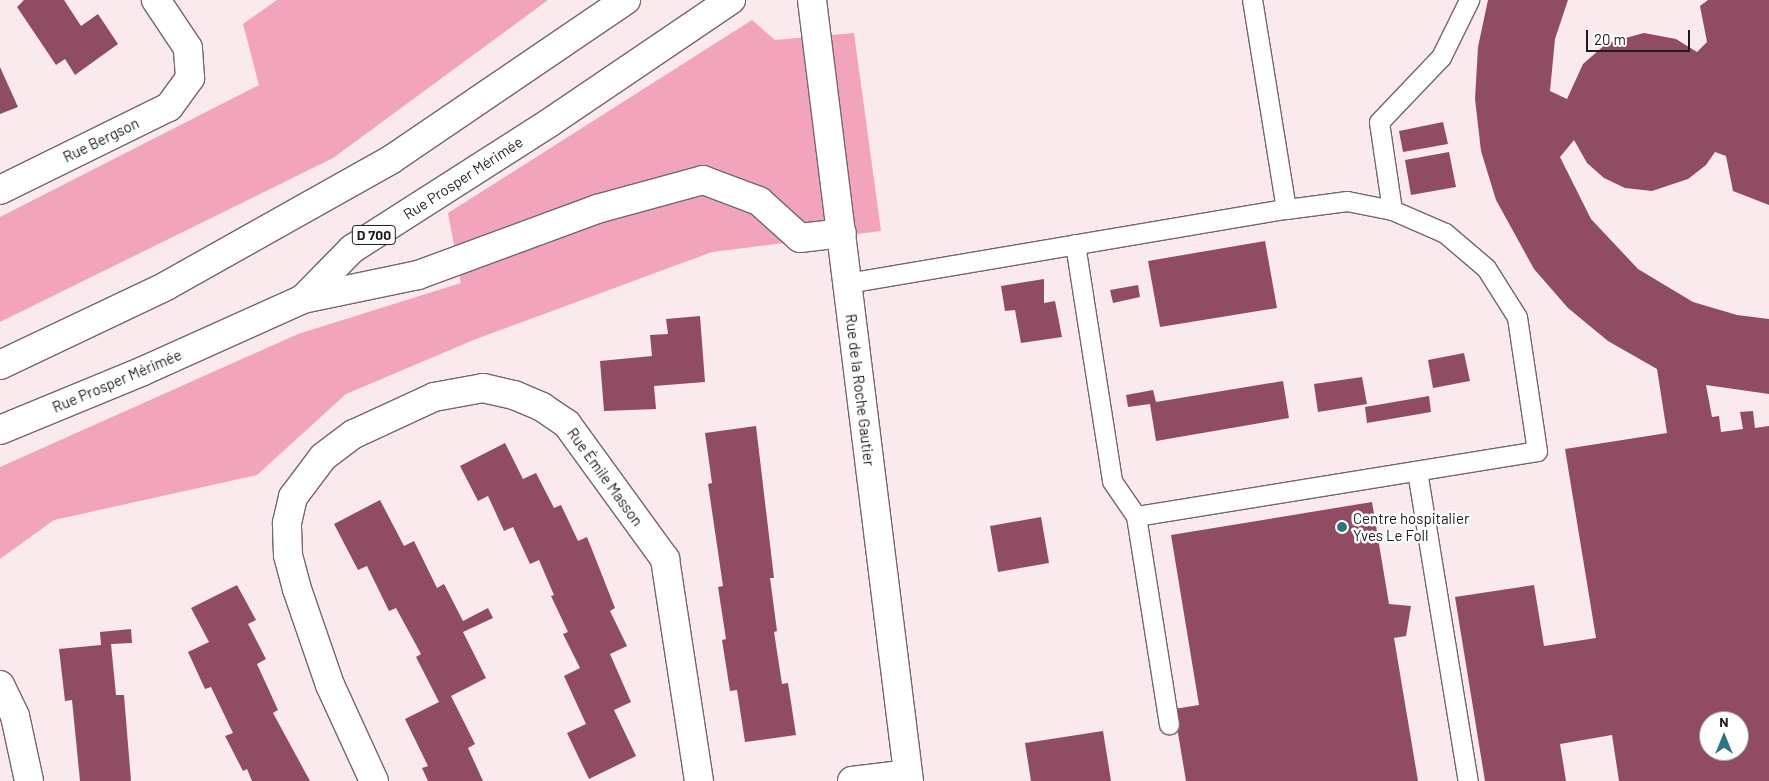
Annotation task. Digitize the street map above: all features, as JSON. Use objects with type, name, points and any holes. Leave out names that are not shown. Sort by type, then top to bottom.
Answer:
[{"type":"street","name":"Rue Bergson","points":[[0,190],[169,107],[190,78],[188,48],[156,0]]},
{"type":"street","points":[[0,365],[166,286],[392,159],[626,0]]},
{"type":"street","name":"Rue Prosper Mérimée","points":[[0,430],[143,371],[303,299],[352,249],[549,123],[731,0]]},
{"type":"street","name":"Rue de la Roche Gautier","points":[[812,0],[909,778]]},
{"type":"street","points":[[303,299],[418,275],[597,209],[703,180],[759,201],[800,238],[842,234]]},
{"type":"street","name":"Rue Émile Masson","points":[[374,781],[330,685],[297,589],[288,555],[286,523],[294,497],[323,457],[354,434],[434,397],[483,388],[514,395],[542,407],[567,424],[665,559],[699,781]]},
{"type":"street","points":[[0,684],[15,716],[29,781]]},
{"type":"street","points":[[852,781],[909,778]]},
{"type":"lane","points":[[1252,0],[1286,209]]},
{"type":"lane","points":[[1392,210],[1379,122],[1441,57],[1468,0]]},
{"type":"lane","points":[[847,283],[1286,209],[1347,201],[1392,210],[1444,234],[1486,268],[1517,317],[1537,451],[1136,516]]},
{"type":"lane","points":[[1075,244],[1112,481],[1136,516],[1169,724]]},
{"type":"lane","points":[[1417,470],[1468,781]]},
{"type":"shaded area","points":[[277,0],[548,0],[333,158],[0,322],[0,217],[259,85],[243,24]]},
{"type":"shaded area","points":[[752,20],[775,40],[854,33],[881,231],[712,252],[476,339],[346,394],[257,475],[54,520],[0,559],[0,467],[298,334],[461,283],[448,213]]},
{"type":"building","points":[[24,0],[64,0],[81,26],[98,14],[118,44],[75,75],[65,59],[56,65],[17,7]]},
{"type":"building","points":[[1488,0],[1568,0],[1555,39],[1550,91],[1567,99],[1583,64],[1607,43],[1644,33],[1676,39],[1697,52],[1707,42],[1700,6],[1708,0],[1769,0],[1769,205],[1733,191],[1726,156],[1715,152],[1706,165],[1688,179],[1652,191],[1625,188],[1604,178],[1587,163],[1574,140],[1560,157],[1591,219],[1638,269],[1693,302],[1737,315],[1769,319],[1769,394],[1706,385],[1712,417],[1719,416],[1721,432],[1743,429],[1740,412],[1753,411],[1755,428],[1769,426],[1769,781],[1619,781],[1612,735],[1560,744],[1566,781],[1485,781],[1455,597],[1534,585],[1544,646],[1596,638],[1565,449],[1667,433],[1657,369],[1608,341],[1568,308],[1534,269],[1496,200],[1481,151],[1475,99],[1478,47]]},
{"type":"building","points":[[0,67],[18,107],[0,114]]},
{"type":"building","points":[[1443,122],[1448,144],[1403,152],[1399,131]]},
{"type":"building","points":[[1449,152],[1456,187],[1411,195],[1405,160]]},
{"type":"building","points":[[1265,241],[1277,308],[1160,327],[1148,261]]},
{"type":"building","points":[[1044,279],[1044,303],[1055,301],[1062,337],[1021,343],[1015,310],[1005,311],[1001,286]]},
{"type":"building","points":[[1138,285],[1140,297],[1113,303],[1110,290]]},
{"type":"building","points":[[700,316],[705,382],[654,386],[656,409],[604,411],[600,361],[652,356],[650,335],[668,334],[666,319]]},
{"type":"building","points":[[1464,353],[1470,381],[1433,388],[1428,360]]},
{"type":"building","points":[[1362,377],[1367,404],[1318,412],[1314,384]]},
{"type":"building","points":[[1283,381],[1289,418],[1156,441],[1150,404],[1128,407],[1126,395],[1153,390],[1156,402]]},
{"type":"building","points":[[1429,396],[1431,412],[1367,423],[1365,407]]},
{"type":"building","points":[[756,426],[774,578],[770,578],[777,631],[774,632],[782,684],[788,683],[796,735],[745,742],[737,690],[730,691],[722,640],[726,639],[718,587],[723,586],[708,484],[712,483],[705,433]]},
{"type":"building","points":[[505,443],[523,479],[536,473],[554,508],[561,505],[578,541],[587,537],[615,608],[610,611],[627,646],[610,654],[631,702],[614,710],[636,756],[589,779],[567,733],[586,724],[564,676],[580,668],[563,634],[568,632],[551,596],[554,595],[539,560],[530,564],[513,527],[504,531],[488,496],[478,501],[460,466]]},
{"type":"building","points":[[380,500],[404,546],[414,541],[437,588],[444,584],[463,621],[488,608],[493,618],[463,632],[486,678],[451,696],[475,744],[468,748],[483,781],[428,781],[422,768],[428,766],[405,719],[439,702],[416,657],[421,654],[396,608],[389,611],[367,566],[358,570],[334,524]]},
{"type":"building","points":[[1372,502],[1389,604],[1411,606],[1406,636],[1394,638],[1418,781],[1186,781],[1174,709],[1199,705],[1171,535]]},
{"type":"building","points":[[1041,517],[1049,563],[998,572],[990,526]]},
{"type":"building","points":[[237,585],[256,620],[248,624],[266,659],[257,664],[278,710],[273,713],[310,781],[252,781],[247,769],[243,771],[225,736],[233,733],[211,687],[205,689],[188,652],[209,642],[191,608]]},
{"type":"building","points":[[131,629],[132,643],[111,644],[116,695],[124,695],[131,781],[80,781],[72,700],[65,701],[59,649],[101,645],[100,632]]},
{"type":"building","points":[[1103,731],[1111,781],[1031,781],[1025,743]]},
{"type":"place","name":"Centre hospitalier Yves Le Foll","points":[[1342,527]]}]
